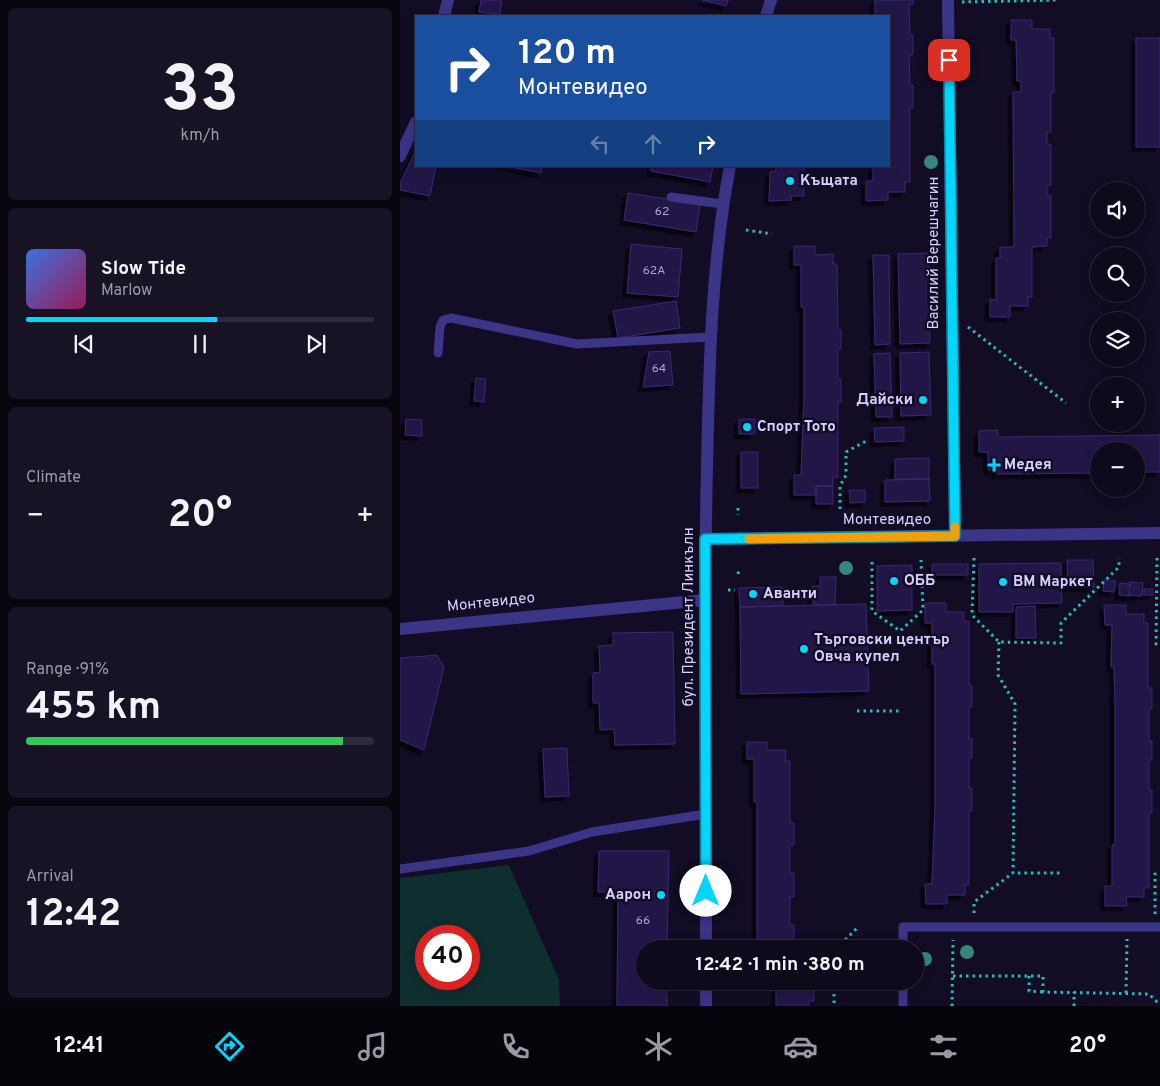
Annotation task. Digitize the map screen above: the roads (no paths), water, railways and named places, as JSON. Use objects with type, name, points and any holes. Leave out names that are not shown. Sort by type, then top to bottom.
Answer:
[{"type":"street","points":[[444,15],[448,0]]},
{"type":"street","points":[[766,15],[771,0]]},
{"type":"street","name":"Василий Верешчагин","points":[[948,1],[955,536]]},
{"type":"street","points":[[400,156],[415,124]]},
{"type":"street","name":"бул. Президент Линкълн","points":[[706,940],[705,539],[710,337],[722,204],[730,167]]},
{"type":"street","name":"Монтевидео","points":[[705,539],[1160,534]]},
{"type":"street","name":"Монтевидео","points":[[400,628],[706,600]]},
{"type":"street","points":[[706,990],[706,1006]]},
{"type":"lane","points":[[671,197],[722,204]]},
{"type":"lane","points":[[438,353],[440,327],[443,320],[451,318],[578,344],[710,337]]},
{"type":"lane","points":[[400,869],[529,851],[592,832],[706,814]]},
{"type":"lane","points":[[903,940],[903,927],[1158,927]]},
{"type":"lane","points":[[903,990],[903,1006]]},
{"type":"place","name":"Къщата","points":[[790,181]]},
{"type":"place","name":"Дайски","points":[[923,400]]},
{"type":"place","name":"Спорт Тото","points":[[747,427]]},
{"type":"place","name":"Медея","points":[[994,465]]},
{"type":"place","name":"ОББ","points":[[894,581]]},
{"type":"place","name":"ВМ Маркет","points":[[1003,582]]},
{"type":"place","name":"Аванти","points":[[753,594]]},
{"type":"place","name":"Търговски център Овча купел","points":[[804,649]]},
{"type":"place","name":"Аарон","points":[[661,895]]}]
